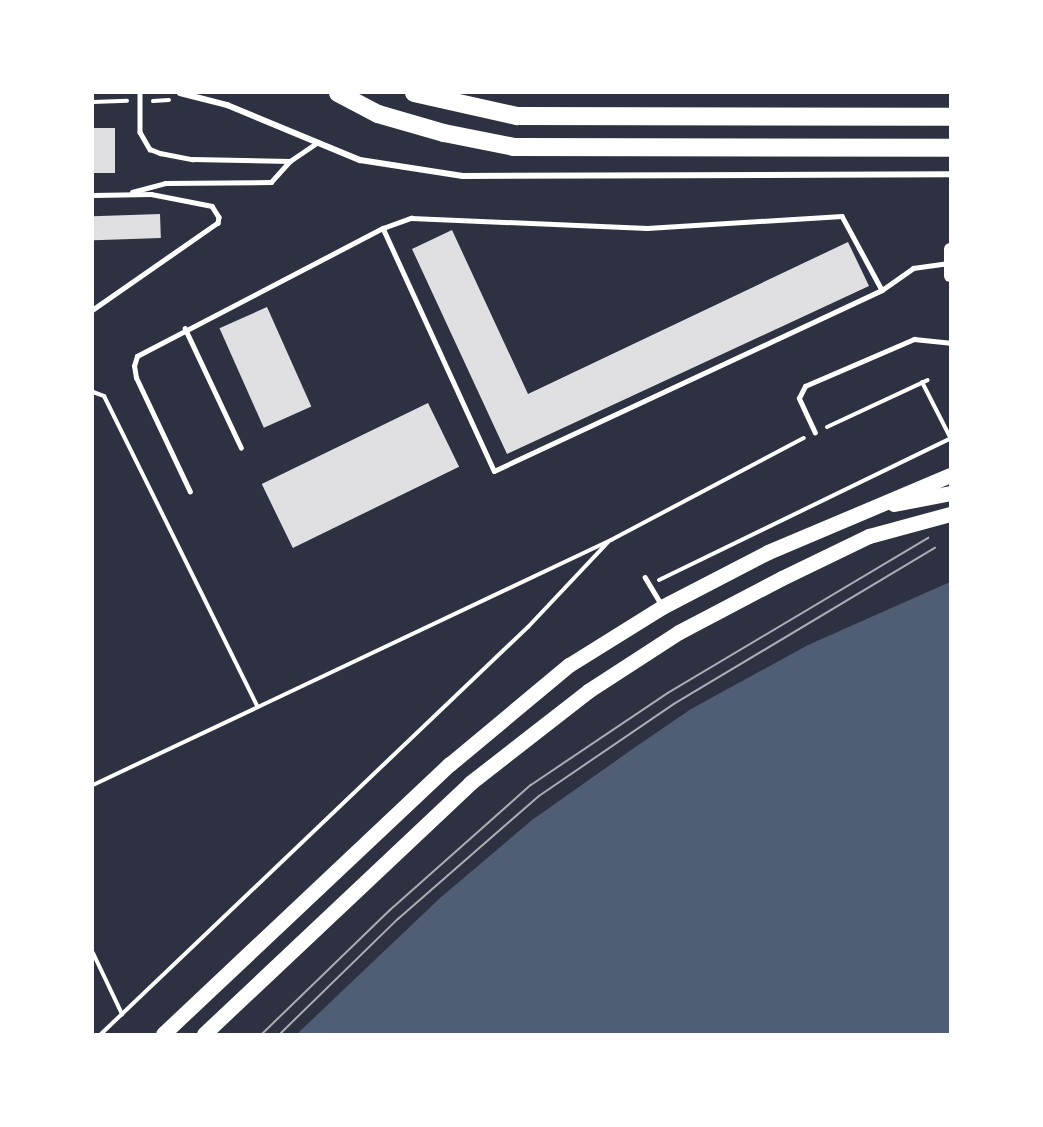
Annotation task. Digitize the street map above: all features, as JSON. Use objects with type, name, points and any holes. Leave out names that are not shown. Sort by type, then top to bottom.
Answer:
[{"type":"highway","points":[[338,93],[378,114],[444,133],[514,147],[950,148]]},
{"type":"highway","points":[[414,93],[517,116],[950,117]]},
{"type":"main road","points":[[949,269],[950,249]]},
{"type":"main road","points":[[163,1034],[450,764],[569,665],[663,607],[858,511],[950,475]]},
{"type":"main road","points":[[858,511],[950,493]]},
{"type":"main road","points":[[204,1034],[470,783],[588,691],[679,632],[782,578],[869,536],[950,514]]},
{"type":"street","points":[[180,93],[227,105],[317,143],[393,168],[463,176],[950,174]]},
{"type":"lane","points":[[140,93],[140,132],[150,149],[159,153],[192,159],[290,161]]},
{"type":"lane","points":[[124,195],[165,183],[271,182],[290,161],[317,143]]},
{"type":"lane","points":[[93,195],[151,194],[212,206],[219,217],[218,223],[93,310]]},
{"type":"lane","points":[[190,492],[134,366],[140,353],[383,228],[411,218],[646,228],[842,216],[882,290]]},
{"type":"lane","points":[[383,228],[494,471],[882,290],[914,268],[949,269]]},
{"type":"lane","points":[[185,328],[241,447]]},
{"type":"lane","points":[[815,433],[799,398],[805,386],[914,339],[950,343]]},
{"type":"lane","points":[[645,577],[663,607]]},
{"type":"path","points":[[93,785],[611,540],[815,433],[928,380]]},
{"type":"path","points":[[649,585],[950,438],[922,382]]},
{"type":"path","points":[[93,392],[104,396],[258,707]]},
{"type":"path","points":[[101,1034],[528,627],[611,540]]},
{"type":"path","points":[[93,953],[122,1014]]},
{"type":"water","points":[[950,582],[950,1034],[297,1034],[440,898],[532,820],[634,748],[691,709],[808,645]]},
{"type":"building","points":[[93,128],[115,128],[115,173],[93,173]]},
{"type":"building","points":[[160,214],[161,238],[94,240],[93,216]]},
{"type":"building","points":[[452,230],[528,394],[848,242],[869,286],[507,454],[412,249]]},
{"type":"building","points":[[267,307],[311,407],[264,428],[219,328]]},
{"type":"building","points":[[428,403],[459,467],[293,548],[262,484]]},
{"type":"tram line","points":[[262,1034],[390,910],[531,785],[668,693],[928,538]]},
{"type":"tram line","points":[[280,1034],[398,919],[539,796],[674,704],[935,548]]}]
